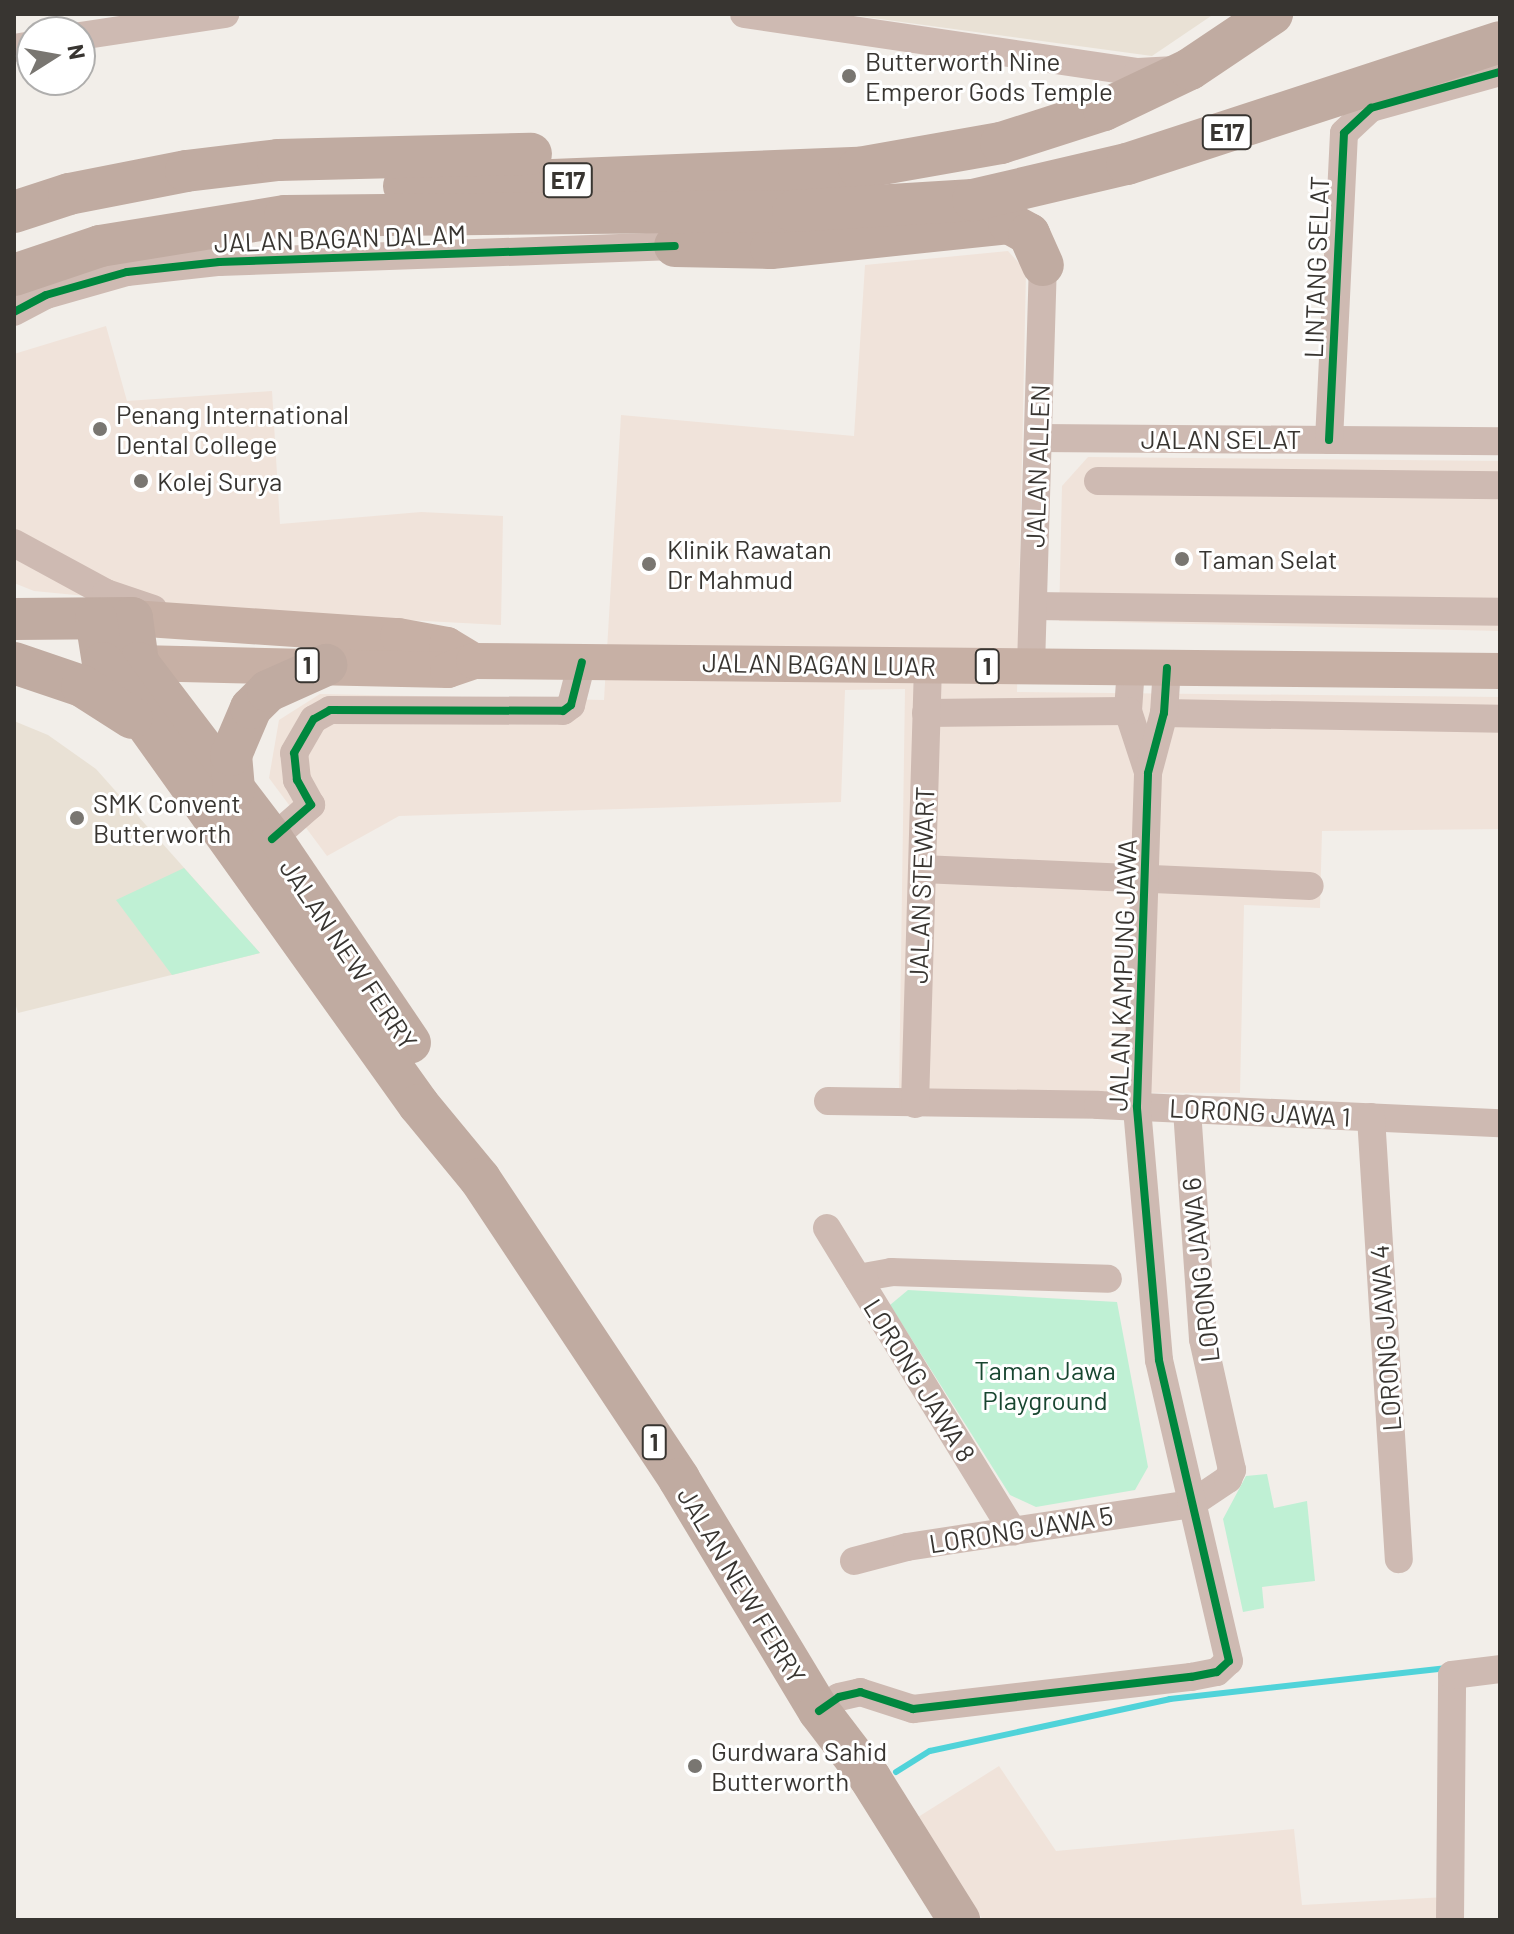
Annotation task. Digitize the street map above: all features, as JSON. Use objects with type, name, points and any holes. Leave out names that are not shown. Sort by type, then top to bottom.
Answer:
[{"type":"highway","name":"E17","points":[[14,275],[100,246],[318,202],[819,170],[898,163],[1001,143],[1104,110],[1190,69],[1272,14]]},
{"type":"highway","name":"E17","points":[[14,247],[82,223],[169,203],[318,202],[793,211],[973,200],[1127,164],[1500,42]]},
{"type":"highway","points":[[14,212],[69,194],[186,171],[345,155],[628,154],[819,170]]},
{"type":"highway","points":[[1043,265],[1047,224],[1057,206],[1127,164]]},
{"type":"highway","points":[[675,246],[868,222],[973,200]]},
{"type":"highway","points":[[675,246],[771,248],[1009,223],[1029,234],[1043,265]]},
{"type":"highway","points":[[14,619],[114,618]]},
{"type":"highway","name":"JALAN NEW FERRY","points":[[114,618],[120,663],[158,739],[419,1105],[480,1179],[679,1479],[819,1711],[931,1920]]},
{"type":"highway","points":[[14,662],[120,663]]},
{"type":"highway","points":[[14,662],[82,686],[120,707],[158,739]]},
{"type":"highway","name":"JALAN NEW FERRY","points":[[120,663],[234,789],[272,839],[441,1090],[480,1179]]},
{"type":"highway","points":[[234,789],[231,755],[251,708],[268,691],[326,665]]},
{"type":"highway","name":"JALAN NEW FERRY","points":[[819,1711],[870,1778],[959,1920]]},
{"type":"main road","name":"JALAN BAGAN LUAR","points":[[114,618],[398,636],[447,645],[474,661]]},
{"type":"main road","name":"JALAN BAGAN LUAR","points":[[120,663],[448,670],[474,661],[1500,671]]},
{"type":"street","points":[[96,34],[225,14]]},
{"type":"street","points":[[744,14],[1138,72],[1190,69]]},
{"type":"street","name":"LINTANG SELAT","points":[[1329,440],[1341,147],[1351,122],[1371,108],[1500,72]]},
{"type":"street","name":"JALAN BAGAN DALAM","points":[[14,312],[46,295],[127,272],[219,262],[675,246]]},
{"type":"street","name":"JALAN ALLEN","points":[[1031,666],[1043,265]]},
{"type":"street","name":"JALAN SELAT","points":[[1038,438],[1500,441]]},
{"type":"street","points":[[1153,482],[1155,438]]},
{"type":"street","points":[[1098,481],[1500,485]]},
{"type":"street","points":[[14,543],[106,593],[189,622]]},
{"type":"street","points":[[1033,606],[1500,612]]},
{"type":"street","points":[[272,839],[311,805],[297,780],[294,753],[314,719],[330,710],[563,711],[571,705],[582,662]]},
{"type":"street","name":"JALAN STEWART","points":[[915,1104],[928,665]]},
{"type":"street","name":"JALAN KAMPUNG JAWA","points":[[1131,667],[1128,711],[1148,773]]},
{"type":"street","name":"JALAN KAMPUNG JAWA","points":[[819,1711],[839,1697],[860,1692],[913,1709],[1191,1677],[1217,1672],[1229,1661],[1159,1360],[1137,1106],[1148,773],[1164,713],[1167,668]]},
{"type":"street","points":[[926,713],[1128,711]]},
{"type":"street","points":[[1164,713],[1500,719]]},
{"type":"street","points":[[922,869],[1310,886]]},
{"type":"street","name":"LORONG JAWA 1","points":[[828,1101],[1137,1106],[1500,1123]]},
{"type":"street","name":"LORONG JAWA 6","points":[[1187,1109],[1203,1339],[1232,1470],[1191,1504]]},
{"type":"street","name":"LORONG JAWA 4","points":[[1371,1117],[1399,1559]]},
{"type":"street","name":"LORONG JAWA 8","points":[[827,1228],[1013,1531]]},
{"type":"street","points":[[858,1278],[891,1272],[1108,1279]]},
{"type":"street","name":"LORONG JAWA 5","points":[[854,1561],[879,1552],[1191,1504]]},
{"type":"street","points":[[1443,1920],[1452,1675],[1500,1669]]},
{"type":"shaded area","points":[[843,14],[1214,14],[1152,56]]},
{"type":"shaded area","points":[[1008,251],[1026,271],[1017,692],[1500,697],[1500,829],[1322,831],[1320,908],[1244,905],[1240,1093],[899,1092],[905,689],[845,690],[841,802],[399,816],[327,856],[269,778],[279,720],[320,694],[604,700],[621,415],[854,436],[865,265]]},
{"type":"shaded area","points":[[106,326],[127,401],[272,391],[280,524],[421,512],[503,516],[501,625],[252,612],[34,591],[14,583],[14,354]]},
{"type":"shaded area","points":[[1088,457],[1500,461],[1500,631],[1059,621],[1062,486]]},
{"type":"shaded area","name":"SMK Convent Butterworth","points":[[14,721],[48,735],[96,769],[260,953],[18,1013],[14,999]]},
{"type":"shaded area","points":[[999,1766],[1056,1851],[1294,1829],[1302,1905],[1463,1896],[1464,1920],[983,1920],[915,1819]]},
{"type":"green space","points":[[184,868],[260,953],[172,975],[116,900]]},
{"type":"green space","name":"Taman Jawa Playground","points":[[908,1290],[1117,1302],[1148,1467],[1135,1490],[1036,1507],[1010,1495],[890,1305]]},
{"type":"green space","points":[[1267,1474],[1274,1508],[1307,1501],[1315,1581],[1262,1587],[1264,1608],[1243,1612],[1223,1519],[1246,1476]]},
{"type":"waterway","points":[[896,1772],[930,1751],[1170,1699],[1447,1668]]},
{"type":"cycle path","points":[[1329,440],[1344,133],[1371,108],[1500,72]]},
{"type":"cycle path","points":[[14,312],[46,295],[127,272],[219,262],[675,246]]},
{"type":"cycle path","points":[[272,839],[311,805],[297,780],[294,753],[314,719],[330,710],[563,711],[571,705],[582,662]]},
{"type":"cycle path","points":[[819,1711],[839,1697],[860,1692],[913,1709],[1191,1677],[1217,1672],[1229,1661],[1159,1360],[1137,1106],[1148,773],[1164,713],[1167,668]]},
{"type":"place","name":"Butterworth Nine Emperor Gods Temple","points":[[849,76]]},
{"type":"place","name":"Penang International Dental College","points":[[100,429]]},
{"type":"place","name":"Kolej Surya","points":[[141,481]]},
{"type":"place","name":"Taman Selat","points":[[1182,559]]},
{"type":"place","name":"Klinik Rawatan Dr Mahmud","points":[[649,564]]},
{"type":"place","name":"SMK Convent Butterworth","points":[[77,818]]},
{"type":"place","name":"Gurdwara Sahid Butterworth","points":[[695,1766]]}]
